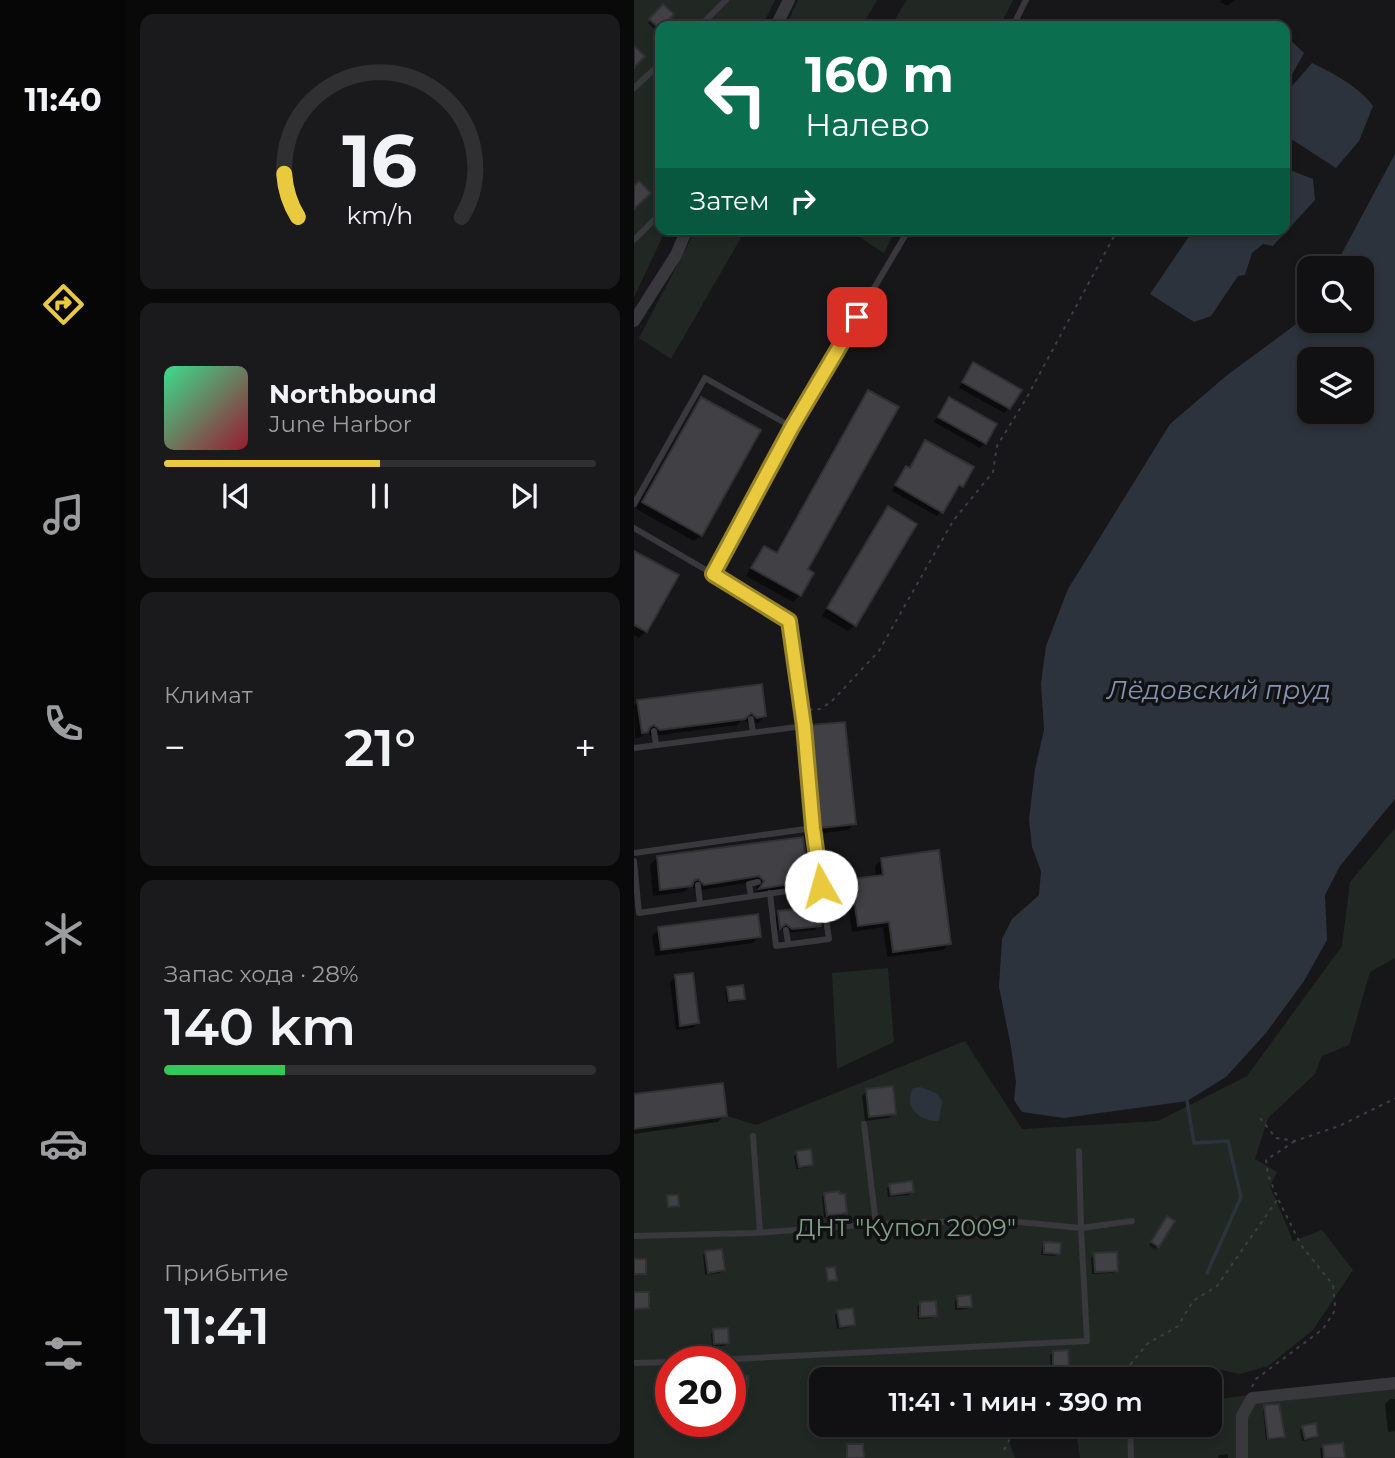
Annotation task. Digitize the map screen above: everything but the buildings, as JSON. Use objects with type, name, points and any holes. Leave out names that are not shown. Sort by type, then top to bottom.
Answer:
[{"type":"street","points":[[778,21],[789,0]]},
{"type":"street","points":[[634,321],[676,254],[684,235]]},
{"type":"street","points":[[1242,1458],[1242,1416],[1252,1398],[1395,1383]]},
{"type":"lane","points":[[705,21],[726,0]]},
{"type":"lane","points":[[1016,21],[1026,0]]},
{"type":"lane","points":[[634,88],[655,69]]},
{"type":"lane","points":[[634,240],[655,219]]},
{"type":"lane","points":[[713,574],[792,427],[905,235]]},
{"type":"lane","points":[[634,504],[705,378],[792,427]]},
{"type":"lane","points":[[634,528],[789,621],[804,726],[824,921],[829,939],[776,946],[770,893]]},
{"type":"lane","points":[[751,719],[753,732]]},
{"type":"lane","points":[[634,748],[804,726]]},
{"type":"lane","points":[[654,731],[656,744]]},
{"type":"lane","points":[[634,853],[790,835],[813,828]]},
{"type":"lane","points":[[634,861],[639,913],[821,886]]},
{"type":"lane","points":[[807,869],[819,867]]},
{"type":"lane","points":[[751,896],[749,884],[758,882]]},
{"type":"lane","points":[[698,886],[700,904]]},
{"type":"lane","points":[[786,930],[787,943]]},
{"type":"lane","points":[[864,1124],[876,1224]]},
{"type":"lane","points":[[753,1136],[760,1232]]},
{"type":"lane","points":[[746,1358],[1087,1341],[1079,1151]]},
{"type":"lane","points":[[634,1236],[997,1220],[1081,1228],[1132,1221]]},
{"type":"lane","points":[[634,1363],[655,1362]]},
{"type":"lane","points":[[1130,1437],[1131,1458]]},
{"type":"path","points":[[801,710],[820,709],[831,702],[879,651],[953,521],[993,472],[997,446],[1026,399],[1115,235]]},
{"type":"path","points":[[1252,1398],[1252,1383],[1323,1329],[1334,1312],[1335,1305],[1333,1285],[1301,1245],[1268,1175],[1266,1160],[1296,1141],[1339,1126],[1395,1098]]},
{"type":"path","points":[[1260,1118],[1276,1138],[1296,1141]]},
{"type":"path","points":[[1127,1367],[1147,1344],[1178,1326],[1193,1301],[1217,1286],[1278,1199]]},
{"type":"path","points":[[1004,1450],[1011,1437]]},
{"type":"green space","points":[[634,0],[775,0],[764,21],[655,21],[655,235],[663,235],[634,297]]},
{"type":"green space","points":[[798,0],[877,0],[865,21],[788,21]]},
{"type":"green space","points":[[907,0],[1013,0],[1002,21],[894,21]]},
{"type":"green space","points":[[693,235],[743,235],[671,359],[639,338]]},
{"type":"green space","points":[[856,235],[893,235],[884,253]]},
{"type":"green space","name":"ДНТ \"Купол 2009\"","points":[[1395,828],[1395,958],[1370,972],[1349,1045],[1322,1056],[1315,1074],[1268,1118],[1255,1159],[1277,1172],[1270,1186],[1293,1241],[1322,1230],[1353,1270],[1313,1330],[1268,1366],[1240,1374],[1222,1370],[1222,1367],[809,1367],[809,1437],[1007,1437],[1015,1458],[634,1458],[634,1129],[727,1116],[756,1125],[965,1041],[1022,1129],[1158,1121],[1247,1076],[1342,946],[1350,882]]},
{"type":"green space","points":[[888,968],[894,1042],[837,1069],[832,973]]},
{"type":"green space","points":[[1395,1377],[1395,1458],[1080,1458],[1077,1437],[1222,1437],[1222,1399]]},
{"type":"water","points":[[1290,40],[1304,53],[1290,78]]},
{"type":"water","points":[[1312,63],[1353,87],[1373,106],[1359,141],[1336,168],[1290,138],[1290,88]]},
{"type":"water","name":"Лёдовский пруд","points":[[1395,154],[1395,799],[1340,866],[1325,895],[1327,940],[1304,981],[1266,1033],[1226,1077],[1187,1101],[1064,1118],[1022,1112],[1014,1100],[1016,1082],[999,987],[1002,939],[1012,919],[1039,895],[1041,871],[1032,847],[1029,819],[1035,769],[1044,730],[1041,683],[1046,646],[1068,589],[1170,424],[1226,376],[1297,323],[1297,333],[1374,333],[1374,256],[1340,256]]},
{"type":"water","points":[[1290,170],[1313,179],[1315,200],[1290,227]]},
{"type":"water","points":[[1190,235],[1283,235],[1273,246],[1263,244],[1252,253],[1245,275],[1238,276],[1211,316],[1194,322],[1150,294]]},
{"type":"water","points":[[920,1087],[938,1094],[942,1101],[939,1121],[920,1116],[912,1107],[910,1095],[913,1088]]},
{"type":"waterway","points":[[1187,1101],[1194,1143],[1228,1141],[1241,1197],[1207,1273]]},
{"type":"route","points":[[821,886],[804,726],[789,621],[713,574],[792,427],[857,317]]}]
